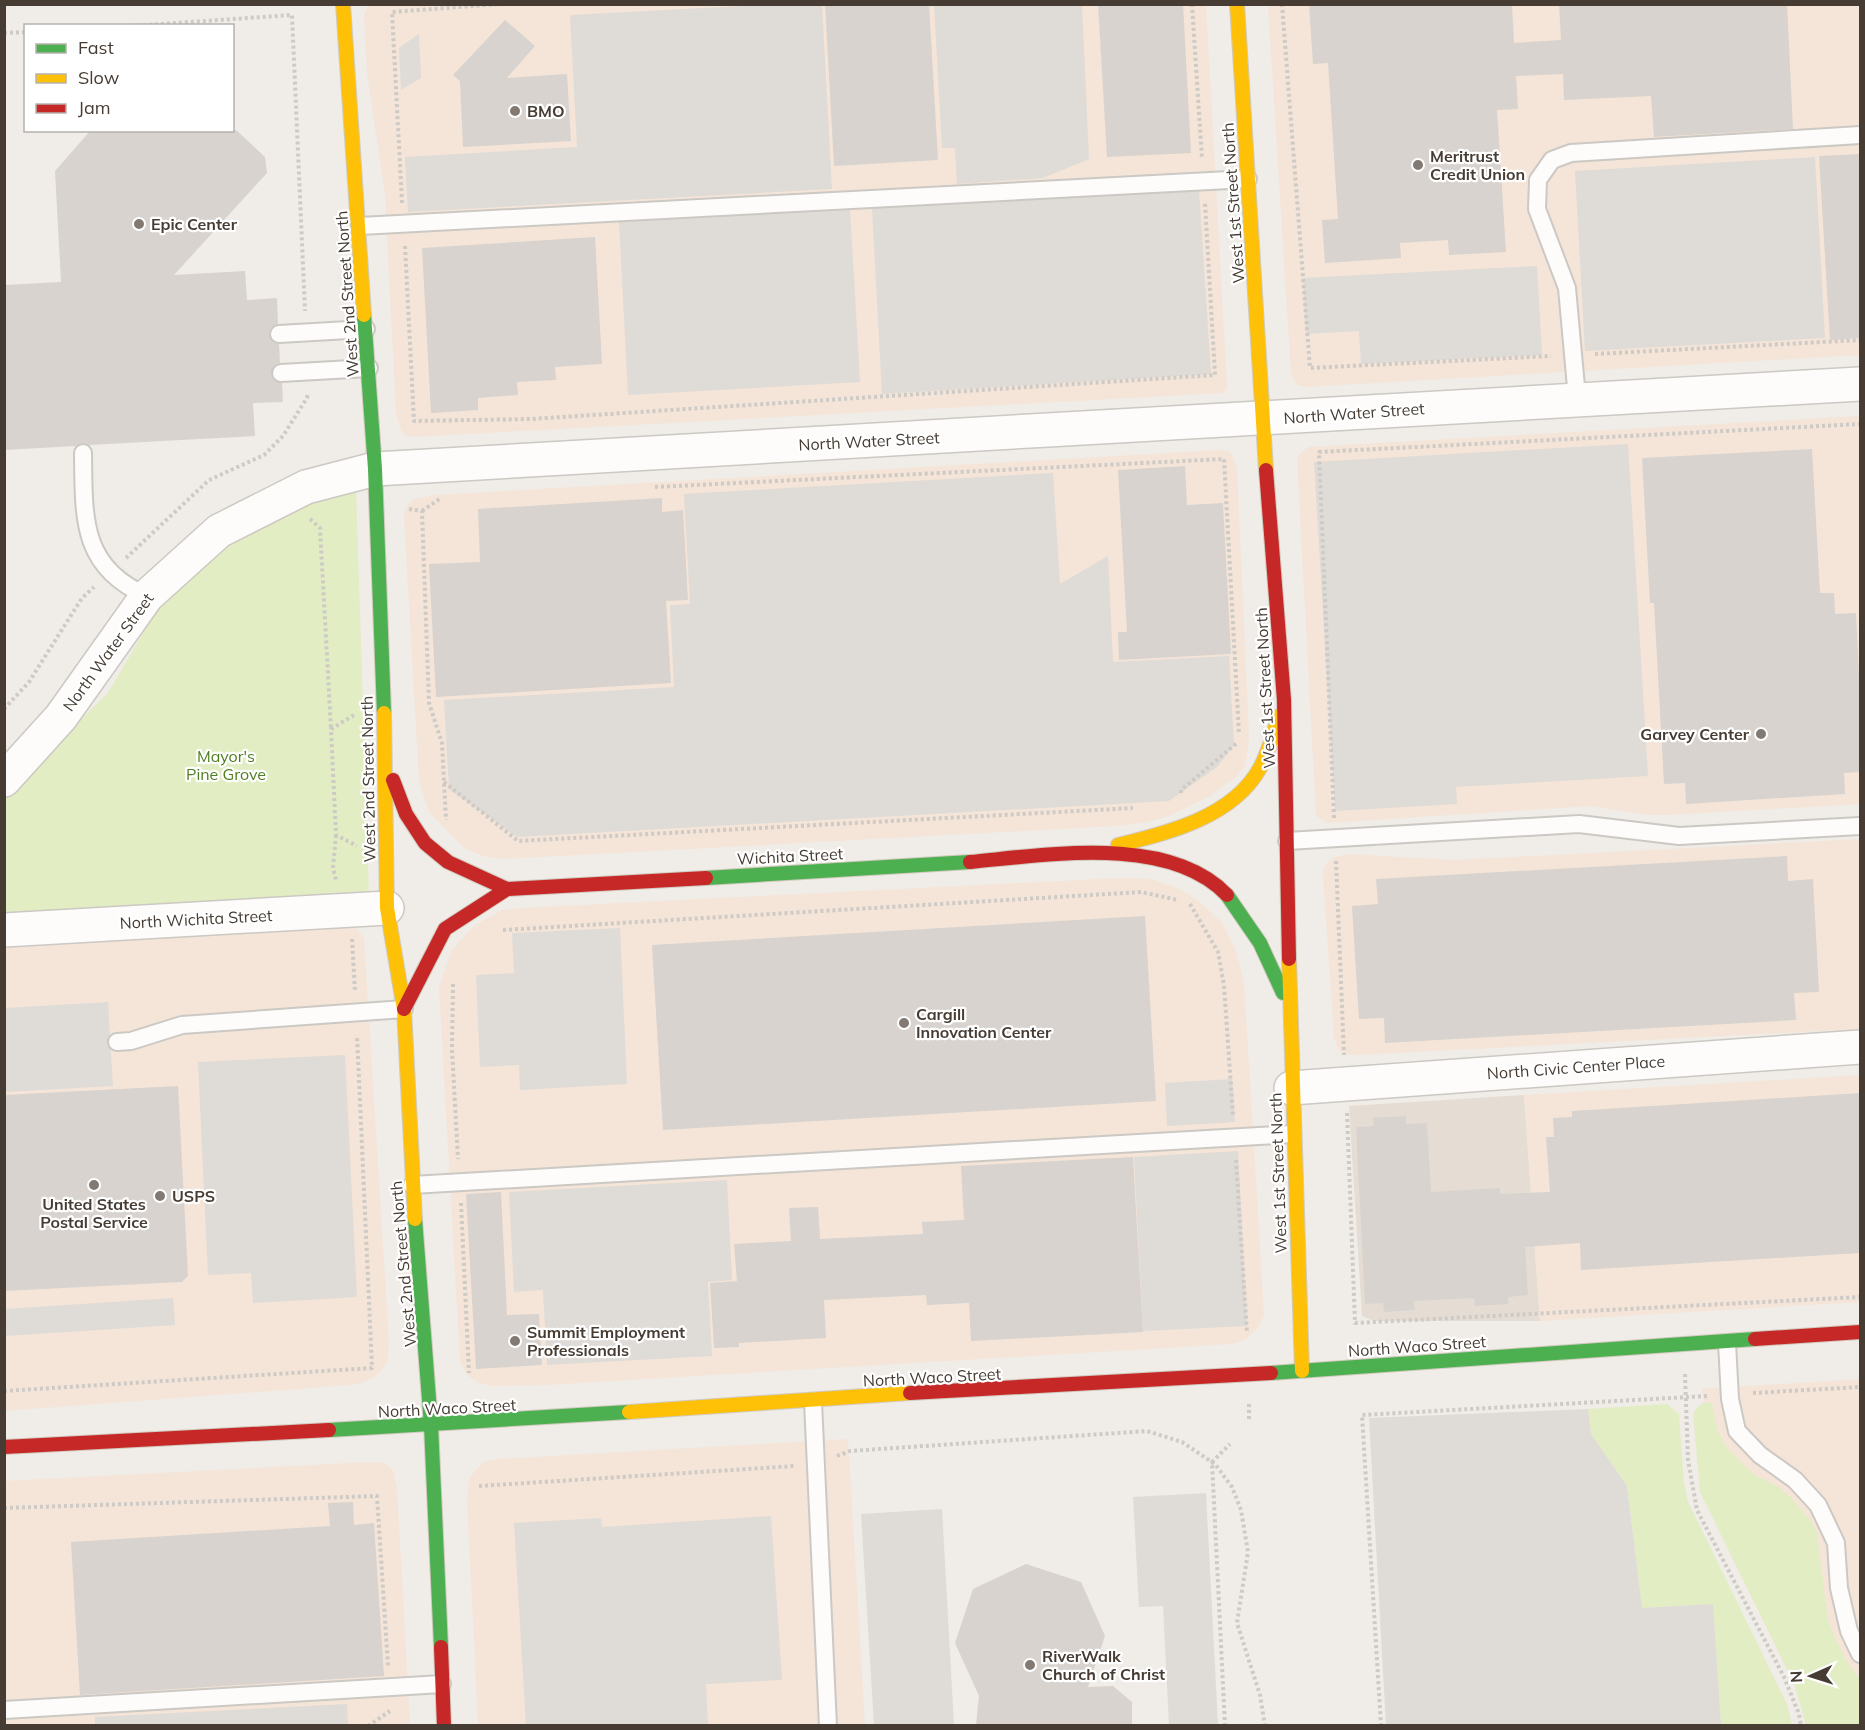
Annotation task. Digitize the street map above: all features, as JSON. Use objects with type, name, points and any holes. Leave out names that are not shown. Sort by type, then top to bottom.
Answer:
[{"type":"street","name":"West 2nd Street North","points":[[343,4],[375,469],[385,740],[387,908],[404,1009],[411,1110],[412,1185],[431,1425],[444,1725]]},
{"type":"street","name":"West 1st Street North","points":[[1237,4],[1263,419],[1284,700],[1292,1134],[1302,1371]]},
{"type":"street","name":"North Water Street","points":[[4,780],[32,752],[60,717],[147,596],[219,531],[306,487],[375,469],[1263,419],[1577,398],[1860,384]]},
{"type":"street","points":[[1075,854],[1157,836],[1183,825],[1234,797],[1256,775],[1284,700]]},
{"type":"street","points":[[385,740],[395,790],[417,837],[448,863],[507,889]]},
{"type":"street","points":[[1075,854],[1162,858],[1201,872],[1224,893],[1247,921],[1265,952],[1289,1006]]},
{"type":"street","name":"Wichita Street","points":[[507,889],[972,863],[1075,854]]},
{"type":"street","points":[[404,1009],[445,929],[507,889]]},
{"type":"street","name":"North Wichita Street","points":[[4,930],[387,908]]},
{"type":"street","name":"North Civic Center Place","points":[[1291,1088],[1860,1047]]},
{"type":"street","name":"North Waco Street","points":[[4,1447],[431,1425],[893,1394],[1162,1381],[1860,1332]]},
{"type":"lane","points":[[1577,398],[1567,288],[1537,209],[1538,180],[1552,160],[1571,153],[1860,135]]},
{"type":"lane","points":[[360,226],[1248,179]]},
{"type":"lane","points":[[279,334],[366,329]]},
{"type":"lane","points":[[281,373],[369,368]]},
{"type":"lane","points":[[83,453],[86,518],[95,554],[109,573],[129,588],[147,596]]},
{"type":"lane","points":[[1287,841],[1579,824],[1679,836],[1860,826]]},
{"type":"lane","points":[[117,1042],[130,1041],[182,1025],[404,1009]]},
{"type":"lane","points":[[412,1185],[1292,1134]]},
{"type":"lane","points":[[1727,1342],[1730,1395],[1737,1431],[1760,1455],[1795,1479],[1818,1505],[1836,1542],[1839,1588],[1849,1631],[1860,1654]]},
{"type":"lane","points":[[813,1401],[828,1725]]},
{"type":"lane","points":[[4,1710],[442,1684]]},
{"type":"path","points":[[500,4],[392,12],[414,421],[531,419],[1215,375],[1192,4]]},
{"type":"path","points":[[1282,4],[1310,368],[1860,340]]},
{"type":"path","points":[[160,24],[292,15],[306,333]]},
{"type":"path","points":[[4,33],[24,32]]},
{"type":"path","points":[[4,709],[29,682],[82,598],[209,480],[264,455],[277,442],[307,398],[308,372]]},
{"type":"path","points":[[1860,424],[1319,452],[1355,1323],[1860,1297]]},
{"type":"path","points":[[648,488],[1224,459],[1239,741],[1172,795]]},
{"type":"path","points":[[409,510],[422,511],[439,498],[450,497]]},
{"type":"path","points":[[422,511],[429,703],[442,743],[448,863]]},
{"type":"path","points":[[310,519],[320,528],[331,729]]},
{"type":"path","points":[[444,782],[518,841],[1143,807]]},
{"type":"path","points":[[1181,790],[1183,825]]},
{"type":"path","points":[[4,1391],[372,1368],[351,934],[333,868],[336,835]]},
{"type":"path","points":[[497,930],[1141,892],[1188,902],[1218,952],[1224,985],[1247,1333]]},
{"type":"path","points":[[453,974],[452,1049],[470,1373]]},
{"type":"path","points":[[1684,1346],[1688,1460],[1697,1510],[1784,1677],[1799,1714],[1800,1725]]},
{"type":"path","points":[[1381,1725],[1362,1415],[1860,1387]]},
{"type":"path","points":[[1249,1404],[1250,1422]]},
{"type":"path","points":[[479,1486],[816,1464],[850,1450],[1147,1431],[1182,1442],[1212,1462],[1232,1487],[1241,1510],[1248,1552],[1237,1623],[1260,1695],[1265,1725]]},
{"type":"path","points":[[1225,1725],[1212,1462],[1230,1444]]},
{"type":"path","points":[[4,1508],[377,1496],[392,1709],[368,1725]]},
{"type":"shaded area","points":[[369,4],[1206,5],[1227,388],[1223,393],[412,437],[405,435],[401,430],[396,413],[385,195],[367,73],[364,15]]},
{"type":"shaded area","points":[[762,5],[822,5],[832,189],[408,212],[405,157],[577,147],[570,15]]},
{"type":"shaded area","points":[[934,5],[1082,5],[1089,159],[1043,178],[957,184],[955,148],[942,148]]},
{"type":"shaded area","points":[[1268,5],[1860,5],[1860,355],[1305,387],[1297,385],[1291,374]]},
{"type":"shaded area","points":[[419,34],[421,78],[401,90],[399,48]]},
{"type":"shaded area","points":[[1815,157],[1825,338],[1585,351],[1575,171]]},
{"type":"shaded area","points":[[1199,189],[1211,374],[882,394],[872,208]]},
{"type":"shaded area","points":[[850,209],[860,382],[628,395],[619,221]]},
{"type":"shaded area","points":[[1537,266],[1542,355],[1361,364],[1359,331],[1306,334],[1303,278]]},
{"type":"shaded area","points":[[1860,416],[1860,804],[1668,815],[1647,815],[1591,806],[1327,823],[1316,816],[1297,457],[1308,447]]},
{"type":"shaded area","points":[[1628,444],[1648,776],[1456,787],[1457,804],[1335,811],[1314,462]]},
{"type":"shaded area","points":[[1221,450],[1230,452],[1237,468],[1249,738],[1247,754],[1245,766],[1237,776],[1210,796],[1169,816],[1117,826],[503,859],[483,856],[464,848],[429,812],[419,781],[404,515],[407,505],[414,499],[435,495]]},
{"type":"shaded area","points":[[1053,473],[1060,584],[1108,556],[1113,662],[1229,656],[1234,745],[1217,767],[1169,801],[517,837],[449,789],[444,700],[674,687],[670,605],[690,604],[684,494]]},
{"type":"shaded area","points":[[1860,839],[1860,1029],[1355,1055],[1343,1054],[1337,1047],[1334,1037],[1323,874],[1325,865],[1335,857],[1350,854],[1454,860]]},
{"type":"shaded area","points":[[1119,878],[1151,879],[1180,889],[1202,904],[1222,923],[1236,951],[1244,983],[1264,1315],[1259,1326],[1247,1339],[1232,1344],[545,1385],[493,1386],[479,1383],[468,1376],[460,1361],[439,987],[451,951],[474,926],[502,910],[523,908]]},
{"type":"shaded area","points":[[352,921],[364,939],[389,1343],[387,1362],[379,1373],[365,1382],[350,1385],[5,1411],[5,938]]},
{"type":"shaded area","points":[[620,928],[627,1084],[520,1090],[519,1065],[480,1067],[476,975],[514,973],[512,933]]},
{"type":"shaded area","points":[[108,1002],[113,1086],[5,1092],[5,1008]]},
{"type":"shaded area","points":[[345,1055],[357,1297],[253,1303],[251,1273],[208,1275],[198,1062]]},
{"type":"shaded area","points":[[1860,1075],[1860,1302],[1540,1321],[1524,1095]]},
{"type":"shaded area","points":[[1232,1079],[1235,1122],[1167,1126],[1165,1083]]},
{"type":"shaded area","points":[[1524,1095],[1540,1321],[1374,1321],[1362,1316],[1349,1106]]},
{"type":"shaded area","points":[[1238,1151],[1247,1326],[1143,1331],[1134,1157]]},
{"type":"shaded area","points":[[727,1180],[732,1280],[708,1282],[712,1356],[547,1365],[543,1290],[514,1292],[509,1192]]},
{"type":"shaded area","points":[[173,1298],[175,1325],[5,1336],[5,1309]]},
{"type":"shaded area","points":[[1860,1379],[1860,1719],[1708,1437],[1702,1389]]},
{"type":"shaded area","points":[[1588,1409],[1591,1434],[1627,1486],[1642,1608],[1713,1604],[1721,1725],[1386,1725],[1369,1418]]},
{"type":"shaded area","points":[[848,1439],[865,1725],[478,1725],[467,1497],[470,1477],[483,1462],[499,1459]]},
{"type":"shaded area","points":[[385,1463],[393,1471],[397,1488],[410,1725],[5,1726],[5,1481]]},
{"type":"shaded area","points":[[1206,1493],[1218,1725],[1169,1725],[1163,1606],[1139,1607],[1133,1497]]},
{"type":"shaded area","points":[[942,1509],[954,1725],[874,1725],[861,1514]]},
{"type":"shaded area","points":[[771,1516],[782,1680],[706,1684],[708,1725],[526,1725],[514,1523],[601,1518],[602,1527]]},
{"type":"shaded area","points":[[347,1704],[348,1725],[95,1725],[95,1717]]},
{"type":"green space","name":"Mayor's Pine Grove","points":[[356,487],[369,895],[5,915],[5,794],[108,693],[163,599],[230,538],[297,504]]},
{"type":"green space","points":[[1702,1403],[1712,1403],[1718,1431],[1726,1447],[1755,1475],[1779,1487],[1789,1496],[1810,1519],[1817,1533],[1828,1621],[1845,1659],[1860,1679],[1860,1725],[1806,1725],[1795,1686],[1700,1492],[1693,1413]]},
{"type":"green space","points":[[1667,1404],[1679,1414],[1684,1483],[1688,1502],[1787,1704],[1792,1725],[1721,1725],[1713,1604],[1642,1608],[1627,1486],[1591,1434],[1588,1409]]},
{"type":"building","points":[[825,4],[929,4],[938,160],[834,166]]},
{"type":"building","points":[[1098,4],[1183,4],[1191,153],[1107,157]]},
{"type":"building","name":"Meritrust Credit Union","points":[[1309,4],[1512,4],[1514,43],[1561,40],[1559,4],[1787,4],[1793,129],[1654,137],[1651,96],[1564,100],[1563,74],[1516,76],[1518,109],[1497,110],[1506,252],[1449,255],[1448,240],[1400,243],[1401,258],[1325,263],[1322,220],[1338,219],[1328,63],[1313,64]]},
{"type":"building","name":"BMO","points":[[505,20],[535,46],[507,78],[567,74],[571,141],[463,147],[460,81],[453,75]]},
{"type":"building","points":[[236,130],[265,157],[267,173],[174,275],[245,271],[247,300],[277,298],[278,324],[270,329],[269,335],[274,343],[279,344],[280,363],[275,365],[271,373],[273,379],[282,383],[283,402],[253,403],[255,436],[89,445],[82,443],[76,446],[4,450],[4,285],[61,282],[55,171],[89,132],[234,132]]},
{"type":"building","points":[[1860,154],[1860,338],[1830,340],[1819,156]]},
{"type":"building","points":[[595,237],[602,364],[555,367],[556,380],[517,382],[518,395],[478,398],[478,410],[431,413],[422,248]]},
{"type":"building","name":"Garvey Center","points":[[1812,449],[1820,593],[1834,593],[1835,614],[1856,613],[1860,696],[1860,772],[1844,773],[1845,794],[1686,804],[1685,783],[1664,784],[1654,603],[1650,603],[1642,458]]},
{"type":"building","points":[[1185,466],[1187,505],[1223,503],[1231,654],[1119,660],[1118,632],[1127,632],[1118,470]]},
{"type":"building","points":[[662,498],[662,512],[683,510],[688,600],[666,601],[671,683],[436,697],[429,564],[480,562],[478,509]]},
{"type":"building","points":[[1787,856],[1788,881],[1813,879],[1819,992],[1794,993],[1796,1020],[1385,1043],[1384,1018],[1359,1019],[1352,906],[1378,904],[1376,879]]},
{"type":"building","name":"Cargill Innovation Center","points":[[1145,916],[1156,1101],[663,1130],[652,945]]},
{"type":"building","name":"United States Postal Service","points":[[178,1086],[188,1276],[182,1282],[4,1291],[4,1095]]},
{"type":"building","points":[[1860,1093],[1860,1253],[1581,1270],[1580,1243],[1525,1247],[1528,1295],[1508,1297],[1508,1304],[1475,1306],[1474,1298],[1414,1301],[1415,1310],[1384,1312],[1383,1303],[1365,1304],[1356,1127],[1374,1126],[1373,1118],[1406,1116],[1406,1124],[1427,1123],[1431,1192],[1500,1188],[1500,1194],[1550,1192],[1546,1137],[1554,1137],[1553,1118],[1572,1117],[1572,1111]]},
{"type":"building","points":[[1133,1157],[1143,1332],[971,1341],[969,1303],[927,1305],[926,1295],[824,1300],[826,1338],[739,1343],[739,1347],[714,1348],[710,1283],[737,1281],[734,1244],[791,1241],[789,1208],[818,1207],[820,1239],[923,1234],[922,1222],[964,1220],[961,1166]]},
{"type":"building","points":[[501,1192],[507,1315],[539,1314],[542,1365],[476,1369],[466,1194]]},
{"type":"building","points":[[353,1502],[354,1525],[374,1523],[384,1676],[80,1695],[71,1542],[330,1526],[328,1503]]},
{"type":"building","name":"RiverWalk Church of Christ","points":[[1026,1564],[1081,1582],[1105,1636],[1088,1687],[1113,1686],[1132,1702],[1132,1725],[976,1725],[979,1696],[955,1643],[973,1589]]},
{"type":"traffic: fast","points":[[364,315],[375,469],[384,713]]},
{"type":"traffic: fast","points":[[706,878],[970,862]]},
{"type":"traffic: fast","points":[[1227,895],[1260,943],[1283,993]]},
{"type":"traffic: fast","points":[[415,1219],[431,1425],[441,1647]]},
{"type":"traffic: fast","points":[[1271,1373],[1755,1339]]},
{"type":"traffic: fast","points":[[329,1430],[629,1412]]},
{"type":"traffic: slow","points":[[343,4],[364,315]]},
{"type":"traffic: slow","points":[[1237,4],[1266,470]]},
{"type":"traffic: slow","points":[[384,713],[387,908],[404,1009],[415,1219]]},
{"type":"traffic: slow","points":[[1118,845],[1178,828],[1216,811],[1233,799],[1248,785],[1260,768],[1279,716]]},
{"type":"traffic: slow","points":[[1289,959],[1302,1371]]},
{"type":"traffic: slow","points":[[629,1412],[910,1393]]},
{"type":"traffic: jam","points":[[1266,470],[1284,700],[1289,959]]},
{"type":"traffic: jam","points":[[393,780],[406,814],[425,843],[448,862],[507,889],[706,878]]},
{"type":"traffic: jam","points":[[970,862],[1069,853],[1140,856],[1173,863],[1202,876],[1227,895]]},
{"type":"traffic: jam","points":[[404,1009],[445,929],[507,889]]},
{"type":"traffic: jam","points":[[1755,1339],[1860,1332]]},
{"type":"traffic: jam","points":[[910,1393],[1271,1373]]},
{"type":"traffic: jam","points":[[4,1447],[329,1430]]},
{"type":"traffic: jam","points":[[441,1647],[444,1726]]},
{"type":"place","name":"BMO","points":[[515,111]]},
{"type":"place","name":"Meritrust Credit Union","points":[[1418,165]]},
{"type":"place","name":"Epic Center","points":[[139,224]]},
{"type":"place","name":"Garvey Center","points":[[1761,734]]},
{"type":"place","name":"Cargill Innovation Center","points":[[904,1023]]},
{"type":"place","name":"United States Postal Service","points":[[94,1185]]},
{"type":"place","name":"USPS","points":[[160,1196]]},
{"type":"place","name":"Summit Employment Professionals","points":[[515,1341]]},
{"type":"place","name":"RiverWalk Church of Christ","points":[[1030,1665]]}]
